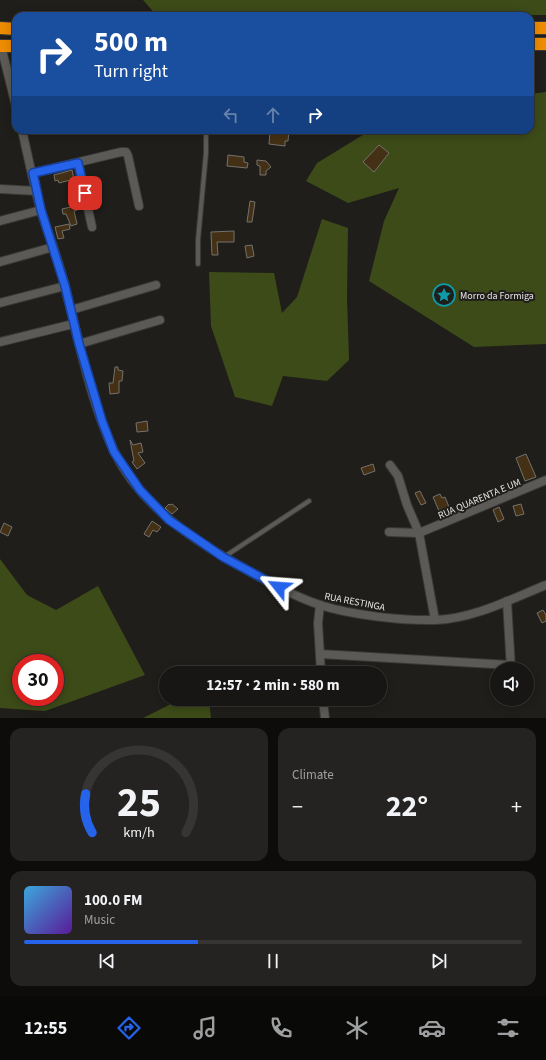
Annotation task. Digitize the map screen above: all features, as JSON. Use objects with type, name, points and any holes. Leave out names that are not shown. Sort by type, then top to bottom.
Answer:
[{"type":"highway","points":[[0,28],[12,29]]},
{"type":"highway","points":[[534,28],[546,28]]},
{"type":"highway","points":[[534,44],[546,44]]},
{"type":"highway","points":[[0,46],[12,46]]},
{"type":"street","points":[[0,46],[12,91]]},
{"type":"street","name":"RUA RESTINGA","points":[[23,134],[41,210],[65,286],[73,324],[102,421],[114,452],[126,471],[140,490],[169,520],[223,557],[290,594],[320,605],[372,616],[435,620],[472,613],[508,601],[546,585]]},
{"type":"street","points":[[33,173],[121,152],[127,153],[139,206]]},
{"type":"street","points":[[78,163],[92,227]]},
{"type":"street","points":[[0,189],[37,191]]},
{"type":"street","points":[[0,221],[41,210]]},
{"type":"street","points":[[0,262],[53,247]]},
{"type":"street","points":[[70,310],[156,285]]},
{"type":"street","points":[[0,303],[65,286]]},
{"type":"street","points":[[79,344],[160,320]]},
{"type":"street","points":[[0,342],[73,324]]},
{"type":"street","points":[[390,465],[398,476],[406,505],[419,533],[435,620]]},
{"type":"street","name":"RUA QUARENTA E UM","points":[[390,532],[419,533],[546,480]]},
{"type":"street","points":[[508,601],[511,662]]},
{"type":"street","points":[[320,605],[318,623],[321,666]]},
{"type":"street","points":[[320,654],[490,666]]},
{"type":"street","points":[[324,706],[325,718]]},
{"type":"lane","points":[[198,264],[198,240],[206,153],[206,134]]},
{"type":"lane","points":[[223,557],[309,502]]},
{"type":"green space","points":[[143,0],[546,0],[546,15],[534,15],[534,12],[154,12]]},
{"type":"green space","points":[[546,92],[546,344],[474,347],[369,281],[384,221],[399,188],[348,203],[306,181],[317,163],[364,134],[534,134],[534,94]]},
{"type":"green space","points":[[322,219],[348,228],[347,298],[349,360],[327,381],[283,376],[272,406],[235,397],[211,326],[209,272],[274,273],[282,313],[297,297]]},
{"type":"green space","points":[[0,559],[27,595],[56,610],[98,586],[145,675],[64,704],[64,654],[12,654],[12,706],[59,706],[45,711],[0,708]]},
{"type":"green space","points":[[167,706],[210,706],[211,718],[143,718]]},
{"type":"building","points":[[270,134],[289,134],[288,141],[285,141],[285,146],[269,144]]},
{"type":"building","points":[[379,145],[389,153],[374,172],[363,162]]},
{"type":"building","points":[[228,155],[244,157],[244,162],[248,163],[247,168],[227,166]]},
{"type":"building","points":[[257,160],[266,161],[271,167],[266,171],[266,175],[260,175],[260,166],[257,165]]},
{"type":"building","points":[[72,170],[74,179],[59,183],[58,180],[55,181],[54,175]]},
{"type":"building","points":[[250,201],[255,202],[252,222],[247,222]]},
{"type":"building","points":[[78,202],[80,209],[74,211],[77,224],[71,226],[66,214],[63,214],[62,209],[71,207],[70,204]]},
{"type":"building","points":[[69,224],[70,229],[62,231],[64,238],[58,239],[55,227]]},
{"type":"building","points":[[234,231],[234,242],[217,242],[218,255],[212,255],[211,232]]},
{"type":"building","points":[[252,245],[254,256],[247,258],[245,246]]},
{"type":"building","points":[[115,367],[118,367],[118,370],[123,371],[122,381],[119,381],[119,393],[110,394],[109,383],[113,383]]},
{"type":"building","points":[[147,421],[148,431],[137,432],[136,423]]},
{"type":"building","points":[[130,440],[133,445],[141,443],[143,452],[138,453],[145,463],[137,469],[132,462],[134,461]]},
{"type":"building","points":[[526,454],[536,477],[525,481],[516,458]]},
{"type":"building","points":[[373,464],[375,471],[364,475],[361,468]]},
{"type":"building","points":[[420,491],[426,503],[421,505],[415,493]]},
{"type":"building","points":[[440,494],[442,498],[445,497],[449,507],[439,511],[433,497]]},
{"type":"building","points":[[169,504],[172,504],[178,509],[172,514],[165,508]]},
{"type":"building","points":[[521,504],[524,514],[516,516],[513,506]]},
{"type":"building","points":[[499,507],[504,519],[498,522],[493,510]]},
{"type":"building","points":[[152,521],[161,527],[157,532],[153,530],[149,537],[144,534]]},
{"type":"building","points":[[4,523],[12,527],[8,536],[0,532]]},
{"type":"building","points":[[543,610],[546,615],[546,621],[542,623],[537,613]]},
{"type":"place","name":"Morro da Formiga","points":[[444,295]]},
{"type":"route","points":[[85,193],[78,163],[33,173],[41,210],[65,286],[73,324],[102,421],[114,452],[140,490],[169,520],[223,557],[279,587]]}]
